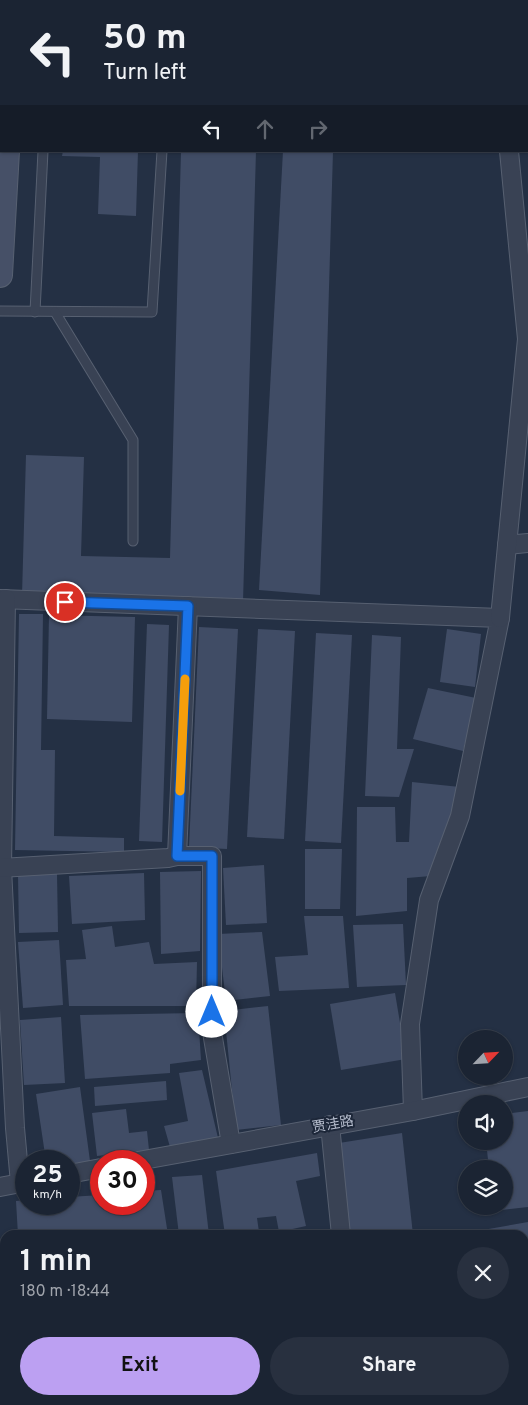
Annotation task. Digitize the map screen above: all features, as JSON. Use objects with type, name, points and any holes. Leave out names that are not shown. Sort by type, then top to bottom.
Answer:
[{"type":"street","points":[[0,274],[7,152]]},
{"type":"street","points":[[413,1111],[410,1024],[429,900],[460,816],[500,618],[525,382],[527,339],[509,152]]},
{"type":"street","points":[[507,545],[528,543]]},
{"type":"street","points":[[18,1150],[15,1128],[1,868],[3,599],[500,618]]},
{"type":"street","points":[[177,856],[188,606]]},
{"type":"street","points":[[1,868],[177,856],[212,856],[212,1032],[231,1144]]},
{"type":"street","name":"贾洼路","points":[[155,1158],[413,1111],[528,1087]]},
{"type":"street","points":[[330,1125],[340,1230]]},
{"type":"street","points":[[0,1187],[15,1184]]},
{"type":"lane","points":[[35,312],[42,152]]},
{"type":"lane","points":[[0,312],[152,312],[162,152]]},
{"type":"lane","points":[[54,312],[133,440],[133,541]]},
{"type":"building","points":[[63,152],[138,152],[136,216],[98,214],[100,157],[62,156]]},
{"type":"building","points":[[181,152],[256,152],[243,602],[22,595],[26,455],[84,457],[81,556],[170,558]]},
{"type":"building","points":[[283,152],[333,152],[320,595],[259,590]]},
{"type":"building","points":[[19,614],[43,614],[41,750],[55,750],[54,836],[124,838],[124,852],[15,850]]},
{"type":"building","points":[[49,615],[135,617],[132,722],[47,719]]},
{"type":"building","points":[[147,624],[169,625],[162,842],[139,841]]},
{"type":"building","points":[[199,627],[238,629],[227,849],[189,847]]},
{"type":"building","points":[[258,629],[295,631],[284,839],[247,837]]},
{"type":"building","points":[[447,629],[481,634],[475,687],[440,682]]},
{"type":"building","points":[[316,633],[352,635],[341,843],[305,841]]},
{"type":"building","points":[[372,635],[401,637],[397,749],[414,749],[399,797],[365,796]]},
{"type":"building","points":[[428,688],[476,698],[463,751],[413,739]]},
{"type":"building","points":[[412,782],[460,787],[431,876],[407,878],[407,911],[356,916],[357,807],[395,807],[396,842],[409,842]]},
{"type":"building","points":[[305,849],[342,849],[340,909],[305,909]]},
{"type":"building","points":[[264,865],[267,923],[226,925],[223,868]]},
{"type":"building","points":[[201,871],[200,951],[161,954],[160,872]]},
{"type":"building","points":[[144,873],[145,920],[72,924],[69,876]]},
{"type":"building","points":[[18,874],[57,874],[58,932],[19,933]]},
{"type":"building","points":[[304,916],[343,916],[349,988],[279,991],[275,957],[308,955]]},
{"type":"building","points":[[403,924],[406,985],[357,987],[353,925]]},
{"type":"building","points":[[112,926],[115,947],[149,942],[154,964],[197,962],[196,1006],[69,1006],[66,960],[86,959],[82,930]]},
{"type":"building","points":[[262,932],[270,996],[226,1001],[218,934]]},
{"type":"building","points":[[59,940],[63,1005],[23,1008],[18,942]]},
{"type":"building","points":[[395,993],[406,1059],[341,1070],[330,1004]]},
{"type":"building","points":[[268,1006],[281,1125],[236,1130],[224,1011]]},
{"type":"building","points":[[198,1013],[201,1060],[170,1064],[170,1073],[85,1079],[80,1015]]},
{"type":"building","points":[[61,1017],[65,1083],[24,1085],[20,1020]]},
{"type":"building","points":[[202,1070],[218,1138],[170,1147],[164,1126],[188,1121],[179,1073]]},
{"type":"building","points":[[166,1081],[167,1100],[95,1106],[94,1087]]},
{"type":"building","points":[[80,1087],[90,1161],[80,1162],[80,1150],[44,1150],[36,1094]]},
{"type":"building","points":[[126,1109],[129,1133],[147,1131],[149,1150],[96,1150],[92,1113]]},
{"type":"building","points":[[528,1111],[528,1207],[513,1209],[513,1160],[488,1160],[487,1150],[513,1150],[513,1113]]},
{"type":"building","points":[[402,1133],[412,1230],[348,1230],[339,1143]]},
{"type":"building","points":[[317,1153],[320,1176],[296,1181],[306,1226],[279,1230],[276,1216],[257,1218],[259,1230],[224,1230],[216,1171]]},
{"type":"building","points":[[202,1175],[208,1230],[178,1230],[172,1177]]},
{"type":"building","points":[[155,1190],[161,1190],[167,1230],[18,1230],[17,1215],[80,1215],[80,1196],[90,1196],[90,1215],[155,1215]]},
{"type":"building","points":[[528,1222],[528,1230],[483,1230]]},
{"type":"slow traffic","points":[[180,791],[185,679]]},
{"type":"route","points":[[65,602],[188,606],[177,856],[212,856],[212,1012]]}]
